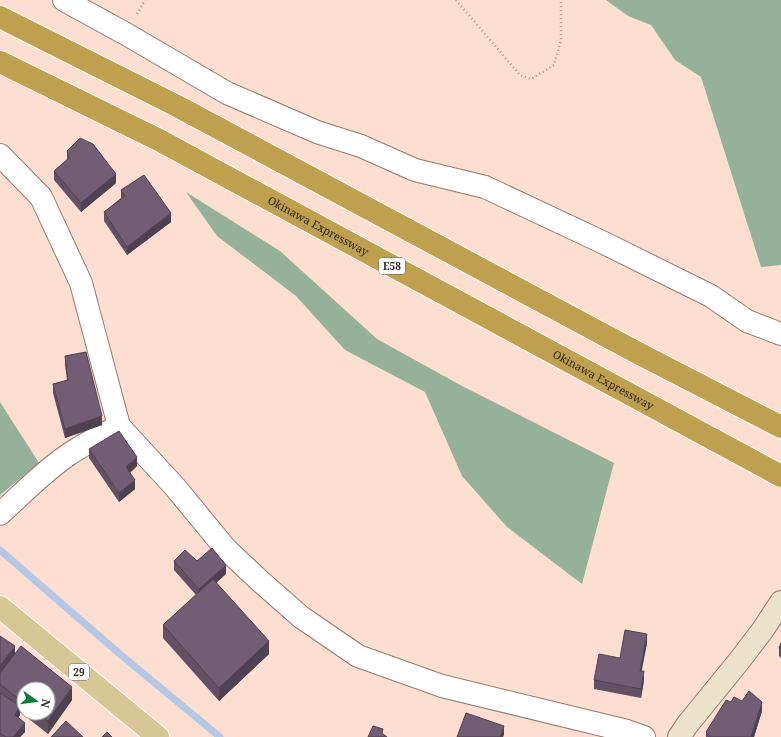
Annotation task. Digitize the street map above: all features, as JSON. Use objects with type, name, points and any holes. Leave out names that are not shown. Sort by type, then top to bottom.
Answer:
[{"type":"highway","points":[[0,17],[177,106],[636,352],[781,426]]},
{"type":"highway","name":"Okinawa Expressway","points":[[0,62],[159,140],[781,476]]},
{"type":"main road","name":"29","points":[[0,607],[158,737]]},
{"type":"street","points":[[64,0],[227,93],[317,132],[361,146],[415,170],[485,187],[602,242],[711,296],[747,321],[781,334]]},
{"type":"street","points":[[0,154],[42,197],[81,283],[119,426],[175,487],[226,549],[260,581],[300,617],[358,656],[442,686],[627,731],[644,737]]},
{"type":"street","points":[[0,514],[67,456],[91,440],[119,426]]},
{"type":"street","points":[[680,737],[687,724],[762,631],[781,602]]},
{"type":"path","points":[[456,0],[520,75],[531,79],[554,65],[561,40],[561,0]]},
{"type":"green space","points":[[606,0],[781,0],[781,265],[761,267],[701,77],[675,60],[651,25],[628,16]]},
{"type":"green space","points":[[186,192],[280,251],[377,339],[462,386],[614,463],[582,584],[507,527],[462,476],[425,392],[345,350],[296,296],[217,236]]},
{"type":"green space","points":[[0,402],[39,463],[0,495]]},
{"type":"building","points":[[80,138],[93,144],[116,174],[81,203],[54,171],[69,158],[67,151]]},
{"type":"building","points":[[144,175],[171,213],[127,247],[104,212],[125,196],[121,190]]},
{"type":"building","points":[[86,352],[102,416],[65,429],[53,384],[68,380],[65,356]]},
{"type":"building","points":[[119,431],[137,457],[126,467],[135,480],[119,493],[89,449]]},
{"type":"building","points":[[212,548],[226,565],[199,589],[174,561],[185,550],[197,561]]},
{"type":"building","points":[[213,579],[269,641],[219,688],[163,625]]},
{"type":"building","points":[[625,630],[647,634],[640,671],[644,671],[641,689],[594,680],[599,654],[620,658]]},
{"type":"building","points":[[0,636],[15,646],[0,666]]},
{"type":"building","points":[[21,646],[72,687],[56,710],[56,681],[16,681],[16,697],[0,684],[0,673]]},
{"type":"building","points":[[749,691],[762,702],[751,737],[711,737],[706,732],[726,700],[731,702],[734,697],[742,701]]},
{"type":"building","points":[[0,693],[16,703],[16,721],[22,721],[25,723],[13,737],[6,737],[0,733]]},
{"type":"building","points":[[466,713],[504,726],[500,737],[457,737]]},
{"type":"building","points":[[66,721],[83,737],[51,737]]},
{"type":"building","points":[[373,726],[383,729],[382,733],[387,737],[368,737]]},
{"type":"building","points":[[107,732],[112,737],[102,737]]},
{"type":"waterway","points":[[0,550],[121,655],[220,737]]}]
